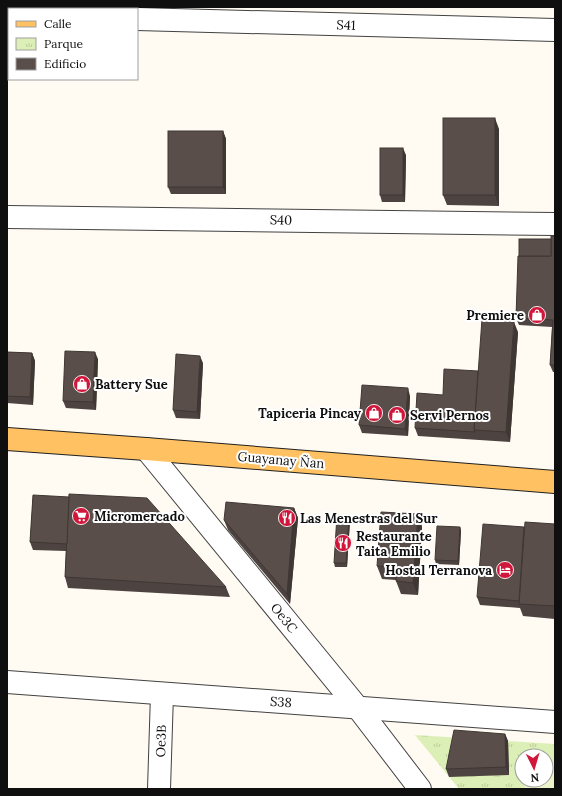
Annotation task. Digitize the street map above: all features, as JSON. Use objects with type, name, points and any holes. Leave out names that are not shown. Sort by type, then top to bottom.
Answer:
[{"type":"main road","name":"Guayanay Ñan","points":[[7,439],[555,482]]},
{"type":"street","name":"S41","points":[[138,19],[555,30]]},
{"type":"street","name":"S40","points":[[7,217],[555,224]]},
{"type":"street","name":"Oe3C","points":[[146,449],[358,708],[420,789]]},
{"type":"street","name":"S38","points":[[7,682],[555,722]]},
{"type":"street","name":"Oe3B","points":[[159,789],[162,694]]},
{"type":"green space","points":[[415,735],[555,744],[555,789],[459,789]]},
{"type":"green space","points":[[555,763],[555,789],[521,789],[554,788]]},
{"type":"building","points":[[443,118],[495,118],[495,195],[443,195]]},
{"type":"building","points":[[168,131],[223,131],[223,187],[168,187]]},
{"type":"building","points":[[380,148],[403,148],[403,195],[380,195]]},
{"type":"building","points":[[551,236],[555,236],[555,365],[550,365],[553,320],[516,318],[518,256],[551,256]]},
{"type":"building","points":[[519,239],[551,239],[551,256],[519,256]]},
{"type":"building","points":[[482,319],[514,322],[506,432],[474,430]]},
{"type":"building","name":"Battery Sue","points":[[65,351],[95,352],[93,402],[63,401]]},
{"type":"building","points":[[7,352],[32,353],[30,397],[7,396]]},
{"type":"building","points":[[176,354],[200,356],[197,412],[173,410]]},
{"type":"building","points":[[444,369],[478,371],[475,432],[415,428],[417,393],[443,395]]},
{"type":"building","points":[[362,385],[408,388],[405,429],[359,425]]},
{"type":"building","points":[[69,494],[147,498],[226,587],[65,577]]},
{"type":"building","points":[[33,495],[69,497],[67,544],[30,542]]},
{"type":"building","points":[[226,502],[294,508],[287,594],[224,520]]},
{"type":"building","points":[[381,512],[418,514],[413,583],[396,581],[397,567],[377,566]]},
{"type":"building","name":"Restaurante Taita Emilio","points":[[337,515],[349,516],[346,563],[334,563]]},
{"type":"building","points":[[525,522],[555,524],[555,606],[519,604]]},
{"type":"building","name":"Hostal Terranova","points":[[483,524],[524,527],[519,601],[477,597]]},
{"type":"building","points":[[437,526],[460,527],[458,561],[435,560]]},
{"type":"building","points":[[454,730],[505,734],[506,767],[446,769]]},
{"type":"place","name":"Premiere","points":[[537,315]]},
{"type":"place","name":"Battery Sue","points":[[82,384]]},
{"type":"place","name":"Tapiceria Pincay","points":[[374,413]]},
{"type":"place","name":"Servi Pernos","points":[[397,415]]},
{"type":"place","name":"Micromercado","points":[[81,516]]},
{"type":"place","name":"Las Menestras del Sur","points":[[287,518]]},
{"type":"place","name":"Restaurante Taita Emilio","points":[[343,543]]},
{"type":"place","name":"Hostal Terranova","points":[[505,570]]}]
